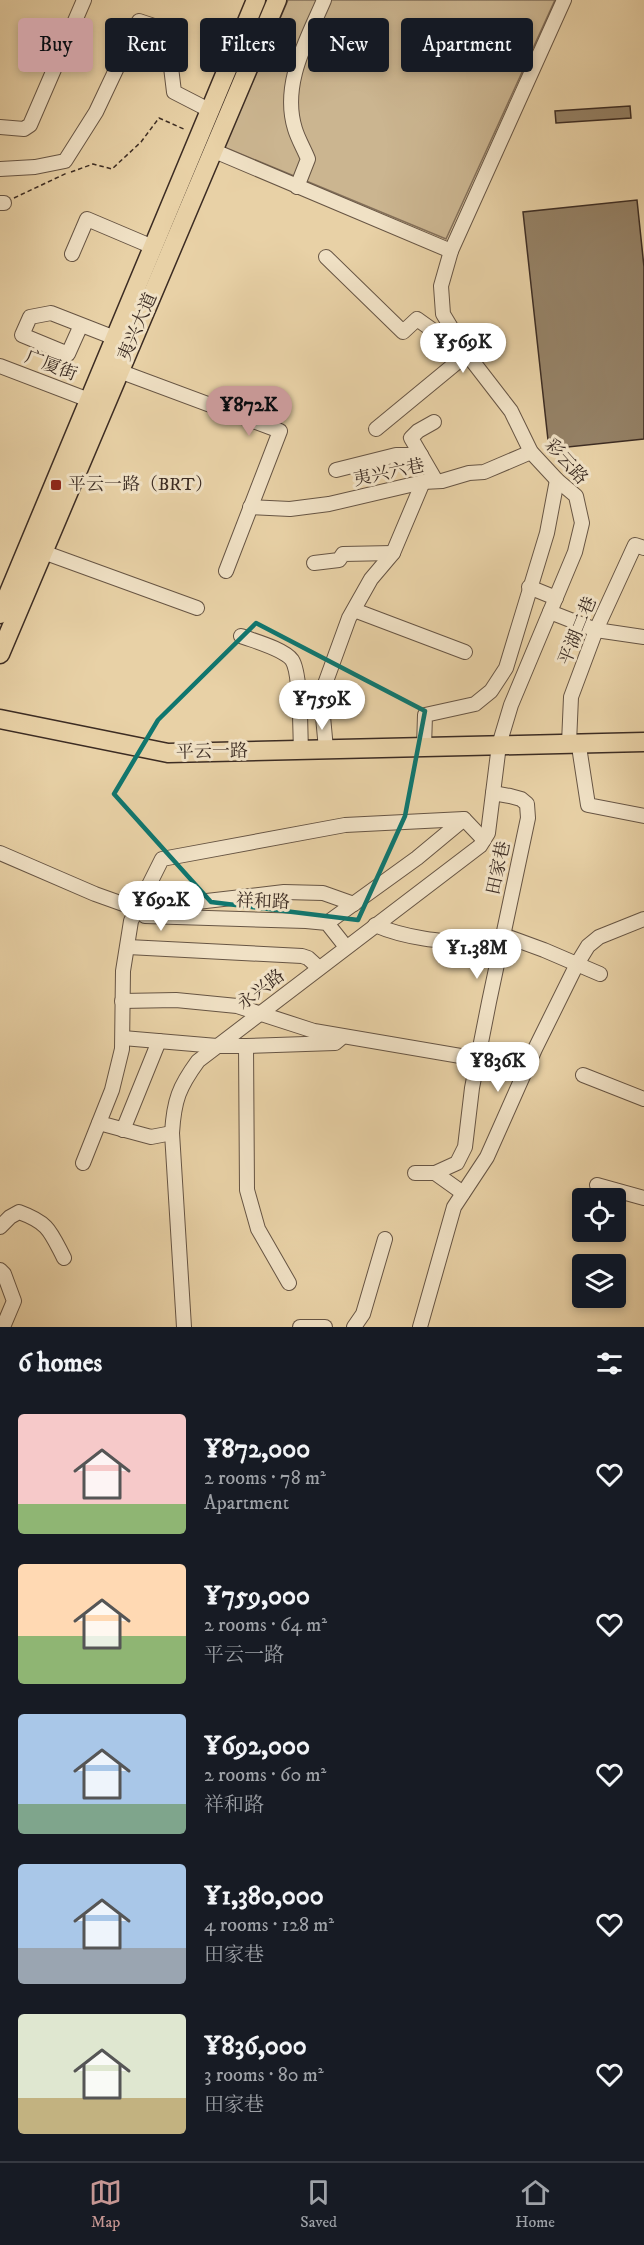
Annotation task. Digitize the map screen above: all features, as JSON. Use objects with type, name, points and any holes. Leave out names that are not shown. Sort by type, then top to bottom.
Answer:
[{"type":"main road","name":"夷兴大道","points":[[0,654],[119,371],[206,143],[211,111],[256,0]]},
{"type":"main road","name":"夷兴大道","points":[[0,614],[153,247],[277,0]]},
{"type":"main road","name":"平云一路","points":[[0,719],[168,753],[424,747],[499,749]]},
{"type":"main road","name":"平云一路","points":[[0,728],[165,760],[499,749],[574,748],[644,751]]},
{"type":"main road","name":"平云一路","points":[[574,748],[644,742]]},
{"type":"street","points":[[0,127],[24,129],[30,125],[84,0]]},
{"type":"street","points":[[297,187],[308,159],[294,128],[291,97],[294,73],[324,0]]},
{"type":"street","name":"彩云路","points":[[499,749],[511,705],[575,552],[582,523],[576,496],[557,480],[531,452],[511,411],[467,354],[451,328],[443,314],[441,286],[451,251],[564,0]]},
{"type":"street","points":[[0,169],[35,168],[64,161],[96,112],[139,21],[160,28],[167,34],[174,92],[211,111]]},
{"type":"street","points":[[206,143],[297,187],[451,251]]},
{"type":"street","points":[[72,254],[87,219],[153,247]]},
{"type":"street","points":[[326,257],[403,332],[417,319],[438,334],[451,328]]},
{"type":"street","points":[[81,325],[115,338]]},
{"type":"street","points":[[376,429],[467,354]]},
{"type":"street","name":"广厦街","points":[[0,366],[89,400]]},
{"type":"street","points":[[119,371],[280,431],[226,571]]},
{"type":"street","points":[[326,749],[321,695],[354,610],[371,579],[393,553],[430,482],[421,455],[411,438],[434,422]]},
{"type":"street","name":"夷兴六巷","points":[[250,507],[290,509],[329,504],[469,473],[484,472],[531,452]]},
{"type":"street","points":[[336,470],[396,455],[421,455]]},
{"type":"street","points":[[424,747],[425,715],[475,704],[491,691],[506,668],[529,586],[547,533],[557,480]]},
{"type":"street","name":"平湖二巷","points":[[644,548],[635,545],[596,630],[571,697],[574,748],[588,805],[644,816]]},
{"type":"street","points":[[43,552],[197,609]]},
{"type":"street","points":[[314,563],[339,560],[343,554],[393,553]]},
{"type":"street","points":[[529,586],[556,598]]},
{"type":"street","points":[[354,610],[465,652]]},
{"type":"street","points":[[550,612],[596,630],[644,638]]},
{"type":"street","points":[[241,636],[279,651],[292,660],[297,675],[301,750]]},
{"type":"street","points":[[83,1163],[112,1090],[122,1049],[123,971],[131,921],[162,859],[345,825],[464,819],[484,840],[488,833],[499,749]]},
{"type":"street","name":"田家巷","points":[[435,1173],[457,1163],[465,1147],[478,1059],[528,818],[527,804],[521,799],[493,794]]},
{"type":"street","points":[[346,947],[327,924],[417,858],[464,819]]},
{"type":"street","name":"永兴路","points":[[184,1327],[172,1133],[173,1110],[182,1083],[198,1061],[480,846],[484,840]]},
{"type":"street","name":"祥和路","points":[[0,853],[95,894],[137,909],[145,916],[306,921],[327,924]]},
{"type":"street","points":[[137,909],[284,892],[323,893],[354,904]]},
{"type":"street","points":[[420,1327],[454,1207],[487,1157],[535,1049],[577,964],[588,946],[599,937],[644,920],[644,909]]},
{"type":"street","points":[[375,925],[394,933],[413,937],[502,941],[577,964],[600,974]]},
{"type":"street","points":[[128,947],[302,956],[308,958],[319,968]]},
{"type":"street","points":[[122,1001],[196,1002],[237,1006],[314,1032],[478,1059]]},
{"type":"street","points":[[123,1038],[217,1046],[246,1046],[334,1043],[342,1036]]},
{"type":"street","points":[[123,1130],[159,1041]]},
{"type":"street","points":[[246,1046],[247,1190],[258,1229],[289,1283]]},
{"type":"street","points":[[583,1074],[644,1099]]},
{"type":"street","points":[[99,1123],[151,1137],[172,1133]]},
{"type":"street","points":[[415,1173],[435,1173],[463,1193]]},
{"type":"street","points":[[597,1185],[644,1198]]},
{"type":"street","points":[[0,1227],[10,1216],[20,1212],[38,1219],[49,1229],[64,1258]]},
{"type":"street","points":[[354,1327],[363,1314],[386,1239]]},
{"type":"street","points":[[0,1270],[4,1274],[14,1300],[3,1327]]},
{"type":"street","points":[[300,1327],[325,1327]]},
{"type":"path","points":[[2,203],[93,164],[112,170],[141,142],[159,118],[206,143]]},
{"type":"highlighted area","points":[[256,623],[425,711],[405,816],[358,920],[211,902],[114,794],[158,720]]},
{"type":"shaded area","points":[[288,0],[555,0],[533,48],[533,18],[401,18],[401,72],[522,72],[446,239],[224,147],[257,72],[296,72],[296,18],[280,18]]},
{"type":"building","points":[[630,106],[631,118],[556,123],[555,111]]},
{"type":"building","points":[[637,200],[644,267],[644,439],[549,449],[523,212]]},
{"type":"place","name":"平云一路（BRT）","points":[[56,485]]}]
